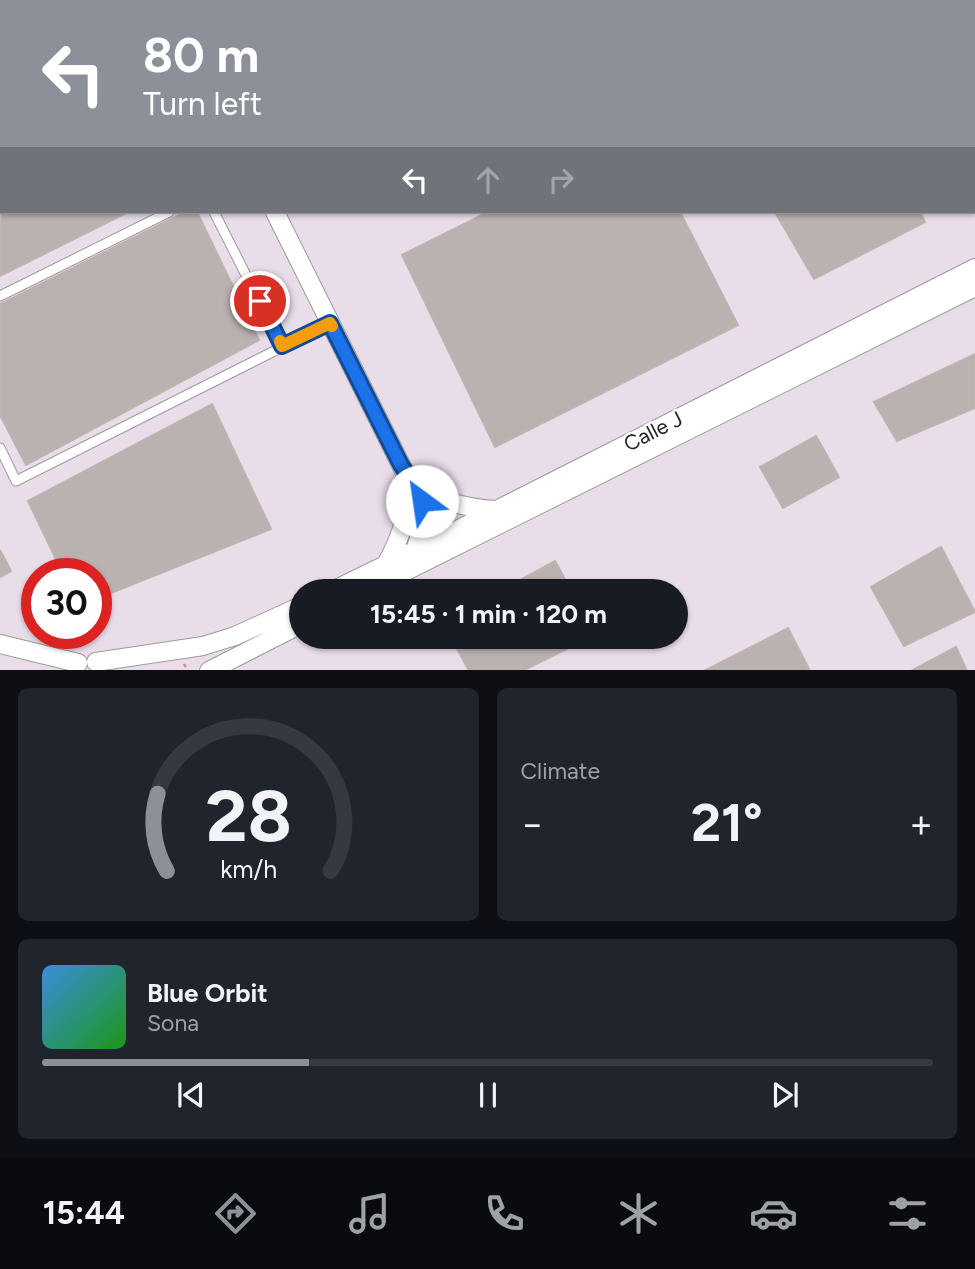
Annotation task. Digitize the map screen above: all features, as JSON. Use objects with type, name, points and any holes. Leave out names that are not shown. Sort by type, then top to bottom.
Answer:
[{"type":"street","points":[[276,214],[408,479],[421,496],[423,511],[416,550],[409,568]]},
{"type":"street","name":"Calle J","points":[[342,579],[387,563],[461,528],[975,268]]},
{"type":"street","name":"Calle J","points":[[388,579],[975,287]]},
{"type":"street","points":[[408,479],[447,502],[461,507],[496,510]]},
{"type":"street","points":[[387,563],[404,529],[409,500],[408,479]]},
{"type":"street","points":[[409,500],[445,523],[484,532]]},
{"type":"street","points":[[58,670],[87,663],[203,646],[235,636],[289,604]]},
{"type":"street","points":[[209,670],[289,630]]},
{"type":"street","points":[[0,645],[118,670]]},
{"type":"lane","points":[[0,296],[165,214]]},
{"type":"lane","points":[[215,214],[282,346]]},
{"type":"lane","points":[[0,448],[16,481],[330,323]]},
{"type":"shaded area","points":[[0,214],[975,214],[975,670],[0,670]]},
{"type":"building","points":[[1,214],[124,214],[0,276]]},
{"type":"building","points":[[181,214],[198,214],[259,340],[26,465],[0,415],[0,304]]},
{"type":"building","points":[[484,214],[681,214],[738,325],[495,447],[402,255]]},
{"type":"building","points":[[776,214],[921,214],[925,222],[814,279]]},
{"type":"building","points":[[975,354],[975,408],[897,441],[874,402]]},
{"type":"building","points":[[212,404],[271,529],[112,593],[112,558],[55,558],[28,501]]},
{"type":"building","points":[[816,436],[839,477],[783,508],[760,467]]},
{"type":"building","points":[[941,547],[975,612],[904,646],[871,587]]},
{"type":"building","points":[[0,550],[11,571],[0,577]]},
{"type":"building","points":[[555,561],[565,579],[522,579]]},
{"type":"building","points":[[788,628],[809,670],[706,670]]},
{"type":"building","points":[[956,647],[967,670],[913,670]]},
{"type":"building","points":[[457,649],[567,649],[524,670],[468,670]]},
{"type":"slow traffic","points":[[280,341],[282,346],[330,323],[332,326]]},
{"type":"route","points":[[260,301],[282,346],[330,323],[408,479],[419,491],[422,501]]}]
